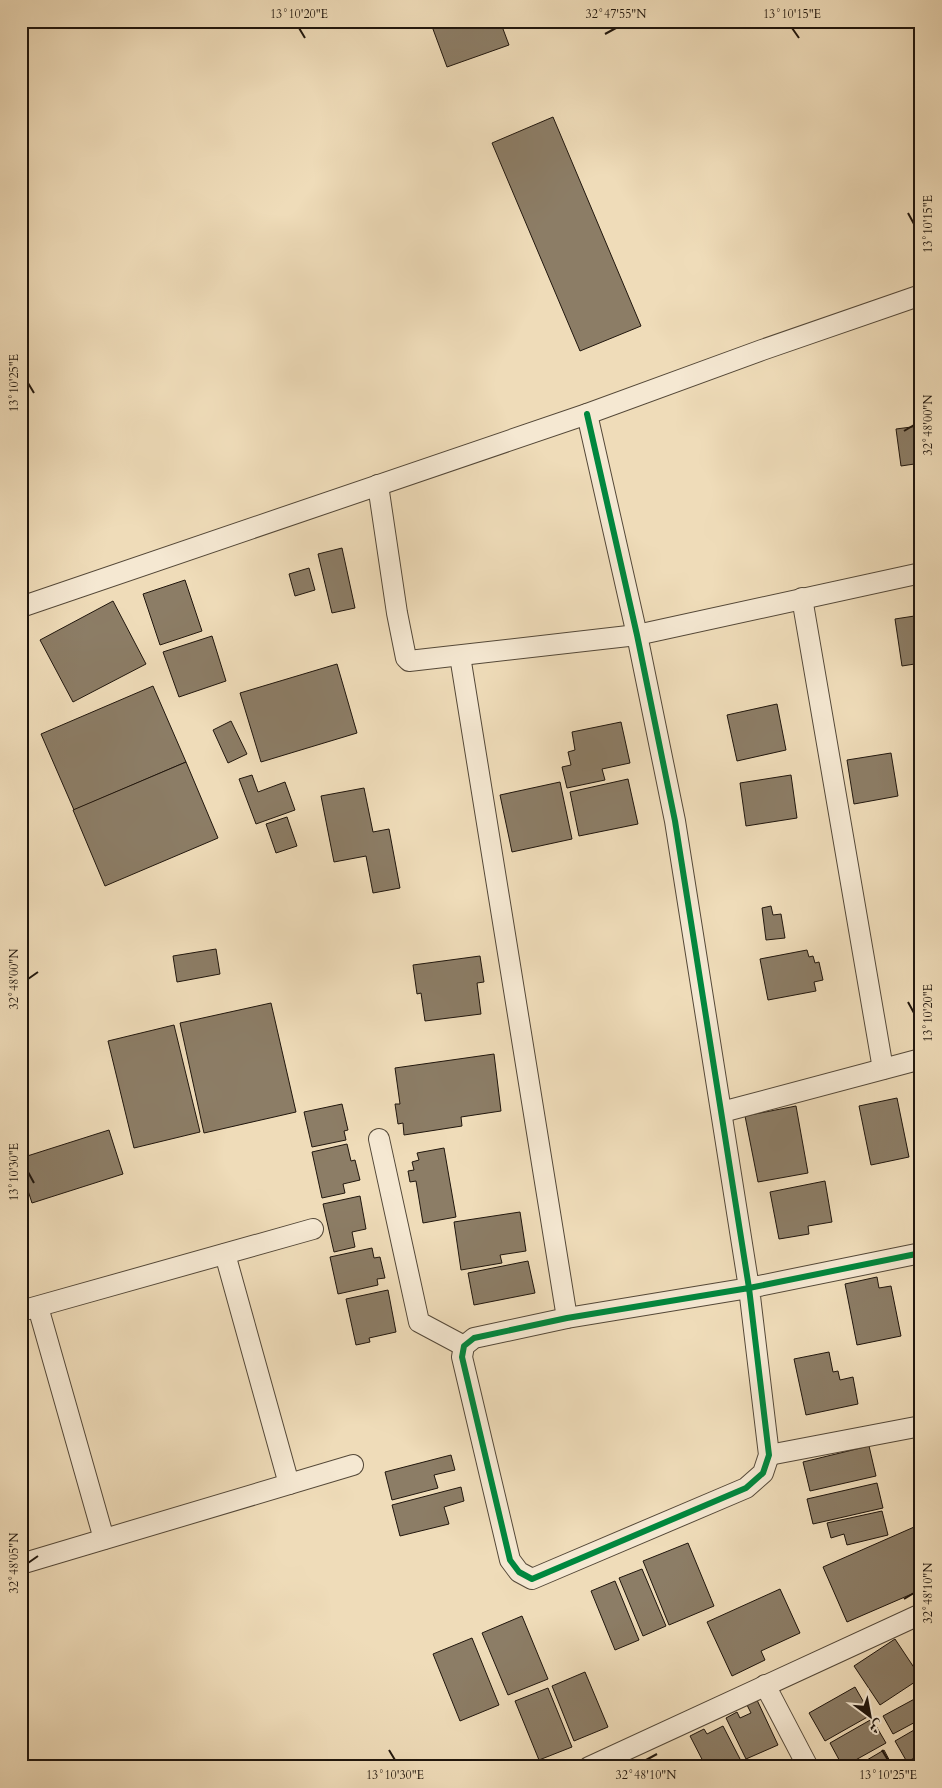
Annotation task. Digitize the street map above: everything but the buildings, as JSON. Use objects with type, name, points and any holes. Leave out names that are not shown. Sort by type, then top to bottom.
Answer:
[{"type":"street","points":[[21,607],[587,414],[762,350],[921,295]]},
{"type":"street","points":[[587,414],[637,635],[675,821],[722,1112],[748,1288],[769,1455],[763,1473],[746,1488],[532,1579],[519,1572],[510,1560],[462,1357],[464,1346],[474,1338],[567,1318],[748,1288],[921,1253]]},
{"type":"street","points":[[378,485],[397,614],[406,658],[414,662],[637,635],[921,573]]},
{"type":"street","points":[[802,598],[883,1069]]},
{"type":"street","points":[[460,656],[567,1318]]},
{"type":"street","points":[[722,1112],[921,1059]]},
{"type":"street","points":[[380,1139],[419,1322],[464,1346]]},
{"type":"street","points":[[104,1539],[29,1309],[313,1229]]},
{"type":"street","points":[[225,1254],[289,1484]]},
{"type":"street","points":[[769,1455],[921,1426]]},
{"type":"street","points":[[21,1564],[353,1465]]},
{"type":"street","points":[[593,1766],[765,1685],[919,1618]]},
{"type":"street","points":[[765,1685],[808,1767]]},
{"type":"cycle path","points":[[587,414],[637,635],[675,821],[749,1288],[769,1455],[763,1473],[746,1488],[532,1579],[519,1572],[510,1560],[462,1357],[464,1346],[474,1338],[567,1318],[749,1288],[921,1253]]}]
